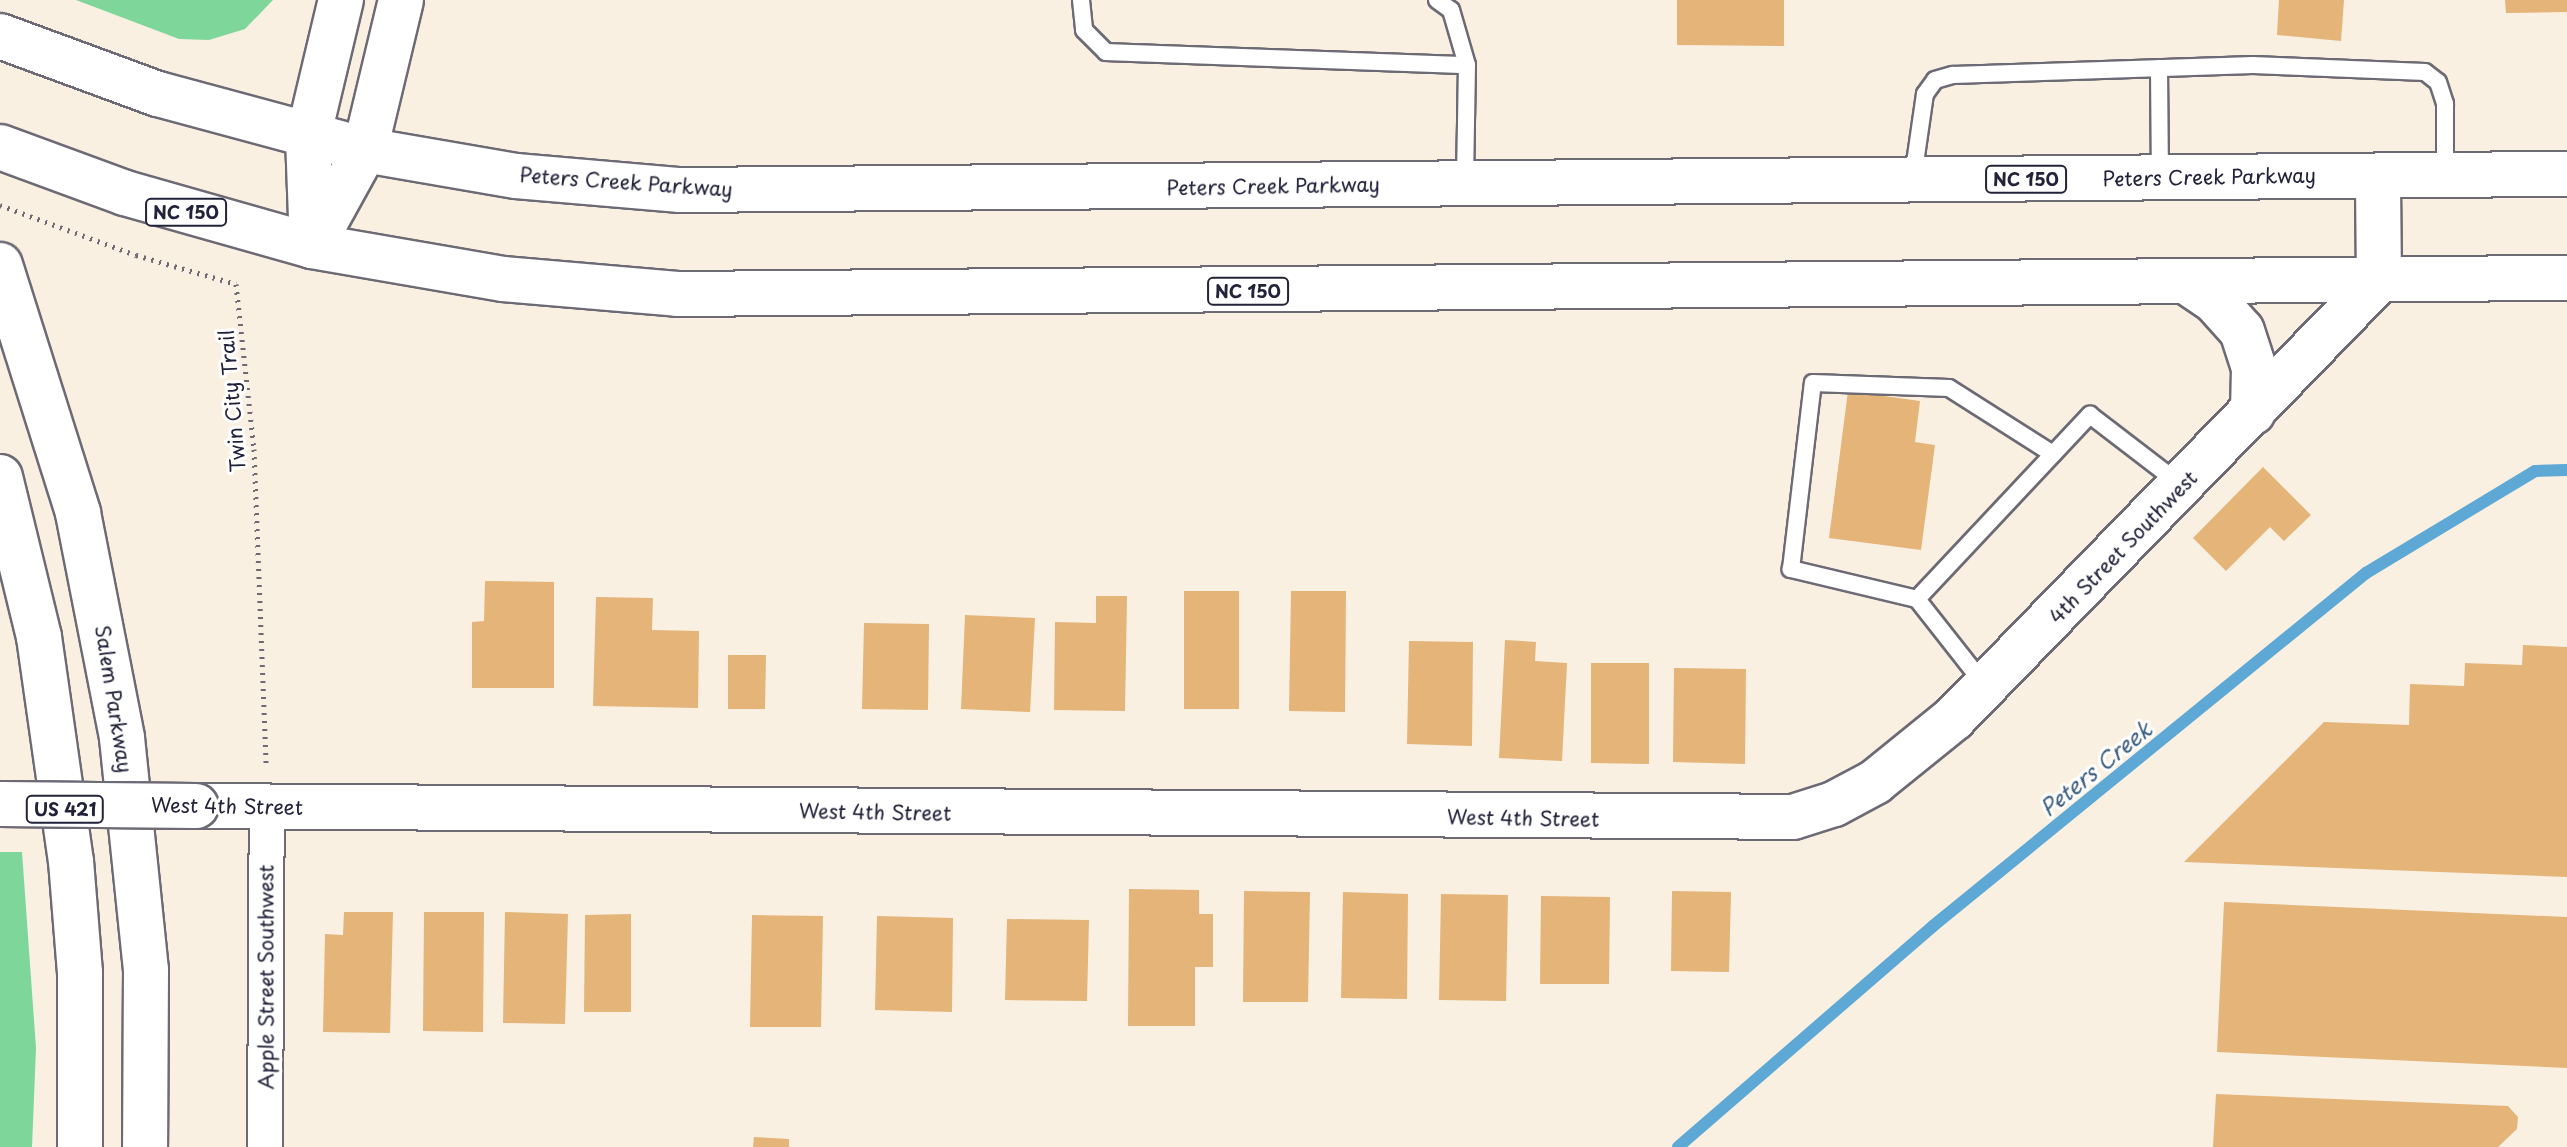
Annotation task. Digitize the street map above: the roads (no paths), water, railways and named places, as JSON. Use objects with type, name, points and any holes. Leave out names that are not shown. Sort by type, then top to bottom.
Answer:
[{"type":"main road","points":[[312,246],[308,138],[341,0]]},
{"type":"main road","points":[[312,246],[365,150],[401,0]]},
{"type":"main road","name":"Peters Creek Parkway","points":[[3,37],[158,94],[308,138],[516,176],[680,190],[2567,174]]},
{"type":"main road","name":"NC 150","points":[[0,147],[219,222],[312,246],[503,279],[677,294],[2567,278]]},
{"type":"main road","points":[[2378,176],[2379,280]]},
{"type":"main road","name":"Salem Parkway","points":[[0,265],[78,513],[122,738],[146,970],[145,1147]]},
{"type":"main road","name":"4th Street Southwest","points":[[1751,820],[1793,817],[1834,804],[1875,782],[1986,688],[2379,280]]},
{"type":"main road","points":[[2187,282],[2223,308],[2242,331],[2254,368],[2253,412]]},
{"type":"main road","name":"US 421","points":[[0,477],[39,637],[71,861],[80,973],[80,1147]]},
{"type":"main road","name":"West 4th Street","points":[[1,804],[196,806],[267,786],[1751,820]]},
{"type":"street","name":"Apple Street Southwest","points":[[265,1147],[267,786]]},
{"type":"lane","points":[[1081,0],[1084,30],[1106,52],[1467,65]]},
{"type":"lane","points":[[1437,0],[1451,10],[1467,65],[1465,184]]},
{"type":"lane","points":[[1913,180],[1925,94],[1935,80],[1953,75],[2253,65],[2425,72],[2438,82],[2445,104],[2445,175]]},
{"type":"lane","points":[[2159,68],[2160,178]]},
{"type":"lane","points":[[1986,688],[1917,599],[1791,569],[1813,383],[1949,388],[2053,454]]},
{"type":"lane","points":[[1917,599],[2090,415],[2181,486]]},
{"type":"waterway","name":"Peters Creek","points":[[1678,1147],[1933,926],[2366,573],[2535,471],[2567,470]]}]
